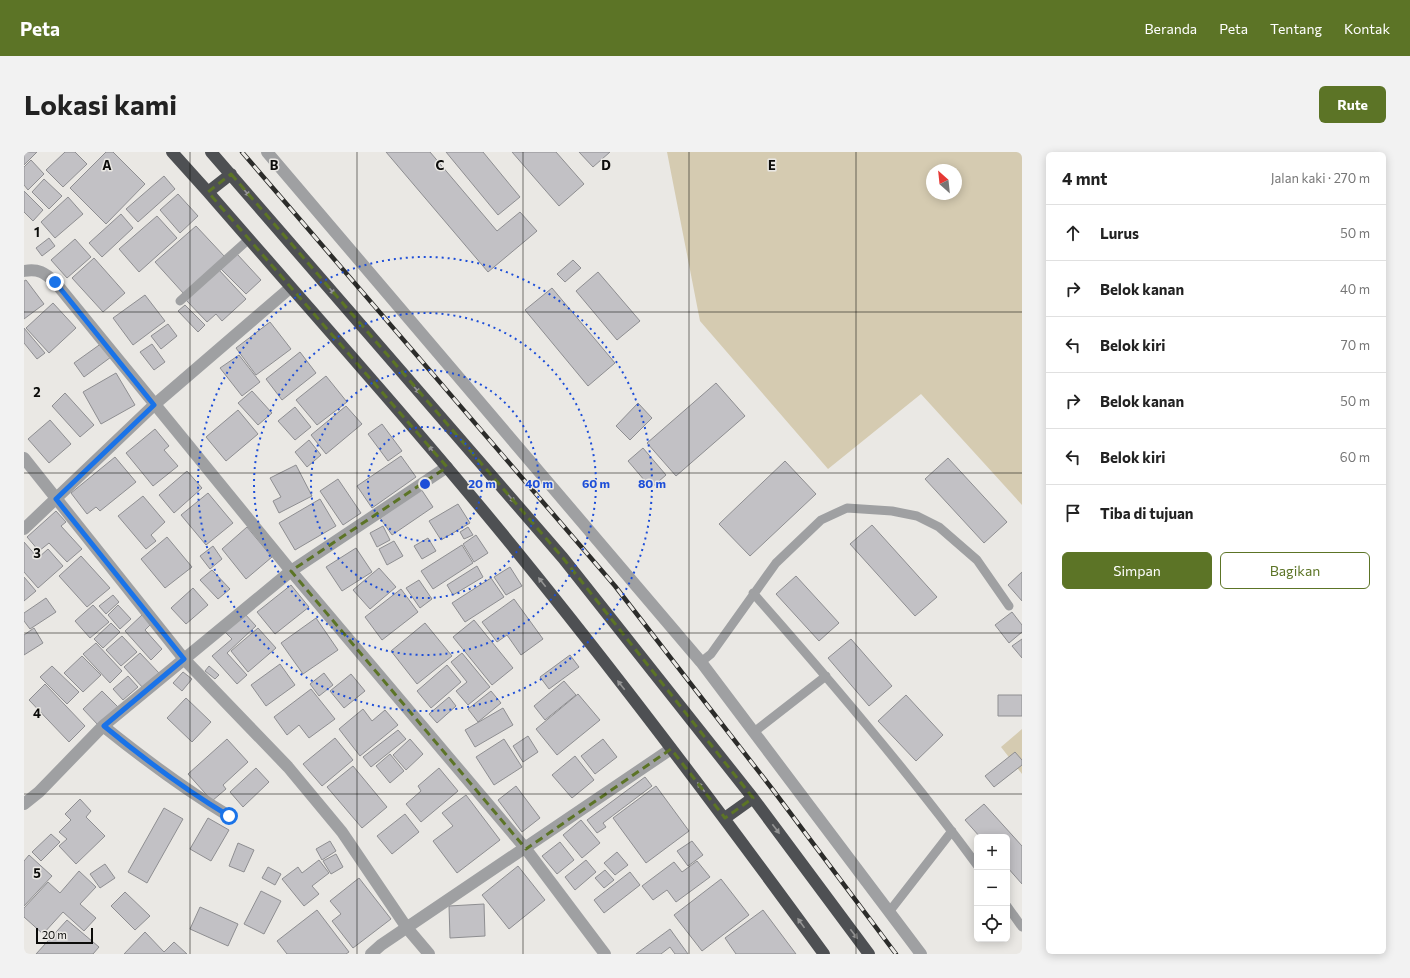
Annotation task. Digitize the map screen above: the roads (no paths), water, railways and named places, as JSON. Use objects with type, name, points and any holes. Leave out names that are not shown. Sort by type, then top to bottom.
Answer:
[{"type":"highway","points":[[172,152],[446,467],[535,574],[725,818],[823,954]]},
{"type":"highway","points":[[212,152],[563,558],[753,798],[869,954]]},
{"type":"highway","points":[[208,192],[231,174]]},
{"type":"highway","points":[[725,818],[753,798]]},
{"type":"street","points":[[267,152],[701,662],[921,954]]},
{"type":"street","points":[[24,271],[33,269],[46,273],[55,282],[291,571],[526,849],[605,954]]},
{"type":"street","points":[[24,529],[154,405],[290,288]]},
{"type":"street","points":[[24,458],[184,659],[288,767],[342,832],[407,928],[429,954]]},
{"type":"street","points":[[24,804],[39,792],[104,726],[291,571],[446,467]]},
{"type":"street","points":[[104,726],[148,763],[191,793],[229,816]]},
{"type":"street","points":[[371,954],[381,944],[526,849],[672,749]]},
{"type":"lane","points":[[180,301],[249,239]]},
{"type":"lane","points":[[701,662],[711,654],[753,593],[776,563],[821,520],[847,508],[858,507],[892,510],[917,516],[939,527],[977,560],[1010,606]]},
{"type":"lane","points":[[753,593],[826,676],[952,831],[974,862]]},
{"type":"lane","points":[[754,732],[826,676]]},
{"type":"lane","points":[[890,912],[952,831]]},
{"type":"lane","points":[[1010,910],[1022,927]]},
{"type":"railway","points":[[242,152],[615,586],[773,790],[896,954]]}]
